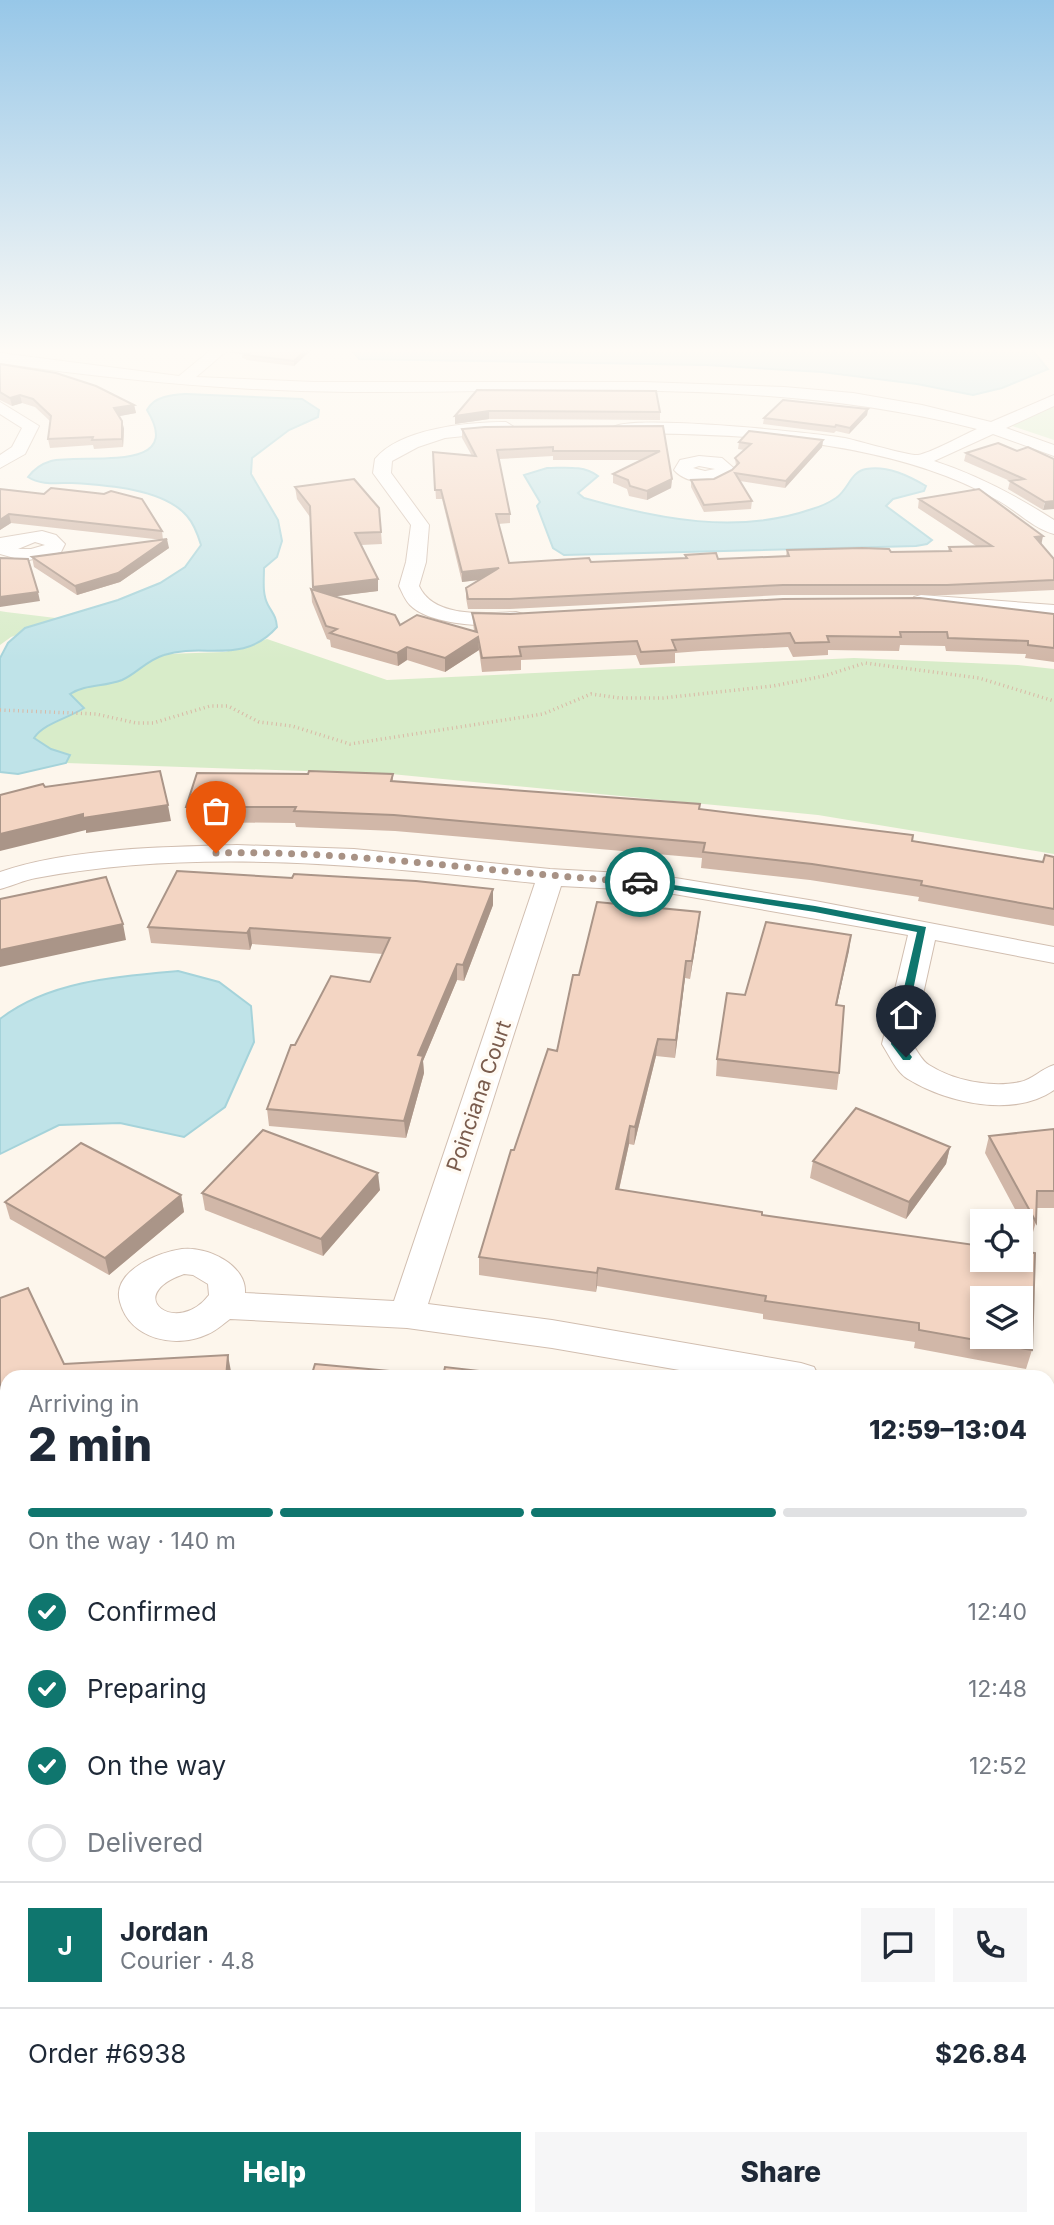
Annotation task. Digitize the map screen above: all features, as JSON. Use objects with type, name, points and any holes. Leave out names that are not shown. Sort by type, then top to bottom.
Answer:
[{"type":"street","points":[[0,463],[15,453]]},
{"type":"street","points":[[393,453],[384,459],[382,473],[420,525],[416,562],[409,586],[417,601],[432,610],[461,617],[538,617]]},
{"type":"street","points":[[708,461],[709,453]]},
{"type":"street","points":[[888,453],[921,460],[1000,493],[1054,528]]},
{"type":"street","points":[[921,460],[937,453]]},
{"type":"street","points":[[897,600],[990,604],[1054,611]]},
{"type":"street","points":[[0,881],[29,871],[152,855],[237,853],[354,857],[550,877],[657,883],[815,909],[1054,955]]},
{"type":"street","name":"Poinciana Court","points":[[407,1315],[550,877]]},
{"type":"street","points":[[923,930],[897,1044],[916,1071],[957,1090],[1003,1094],[1031,1091],[1054,1075]]},
{"type":"street","points":[[222,1306],[407,1315],[552,1334],[760,1370]]},
{"type":"path","points":[[0,710],[40,709],[153,723],[210,706],[228,706],[260,722],[292,726],[350,744],[543,714],[591,694],[621,698],[663,698],[773,686],[824,676],[865,663],[979,678],[1054,701]]},
{"type":"green space","points":[[0,611],[64,619],[11,637],[0,645]]},
{"type":"green space","points":[[267,639],[387,680],[854,658],[1054,669],[1054,854],[818,815],[391,774],[66,763],[44,768],[0,704],[79,702],[70,694],[81,688],[126,678],[138,667],[166,654],[225,652]]},
{"type":"water","points":[[142,453],[259,453],[252,458],[251,474],[278,520],[282,541],[277,557],[264,568],[265,596],[277,627],[264,639],[250,646],[237,650],[164,655],[122,680],[70,694],[84,708],[50,725],[34,738],[51,749],[70,755],[66,763],[18,774],[0,772],[0,658],[8,643],[25,628],[118,600],[160,583],[185,567],[201,545],[192,522],[163,499],[116,487],[43,482],[28,477],[38,467],[51,461],[126,457]]},
{"type":"water","points":[[547,468],[580,469],[598,476],[578,493],[584,498],[669,518],[726,522],[784,517],[815,508],[836,498],[861,471],[874,468],[890,470],[926,486],[924,491],[893,499],[886,506],[932,540],[916,546],[564,555],[553,548],[537,506],[540,502],[524,475]]},
{"type":"water","points":[[178,971],[219,982],[251,1006],[254,1042],[225,1107],[184,1137],[120,1123],[59,1125],[0,1154],[0,1019],[19,1006],[62,988],[108,978]]},
{"type":"building","points":[[433,453],[476,456],[474,453],[498,453],[510,514],[496,514],[509,563],[589,558],[591,562],[687,558],[685,555],[716,553],[718,559],[789,556],[787,550],[862,548],[889,549],[891,552],[951,551],[949,547],[992,546],[919,499],[979,489],[1043,536],[1035,537],[1054,559],[1054,580],[947,585],[783,585],[468,599],[466,588],[499,568],[462,572],[441,490],[435,490]]},
{"type":"building","points":[[656,453],[668,453],[672,479],[647,491],[630,486],[628,480],[613,474]]},
{"type":"building","points":[[741,453],[811,453],[786,481],[735,473],[752,501],[704,505],[691,480],[714,479],[732,470],[739,463],[735,458]]},
{"type":"building","points":[[966,453],[1041,453],[1054,459],[1054,501],[1045,502],[1010,481],[1024,479]]},
{"type":"building","points":[[354,479],[379,508],[381,532],[355,533],[378,579],[313,587],[310,506],[295,487]]},
{"type":"building","points":[[51,488],[104,494],[111,491],[142,499],[162,531],[9,514],[0,520],[0,489],[44,494]]},
{"type":"building","points":[[167,539],[118,573],[75,586],[32,557]]},
{"type":"building","points":[[0,558],[28,559],[38,592],[0,597]]},
{"type":"building","points":[[311,589],[395,615],[400,625],[417,615],[477,632],[472,613],[510,614],[783,599],[920,598],[1054,614],[1054,648],[1028,645],[1028,641],[948,638],[947,632],[900,632],[901,637],[827,636],[829,642],[795,643],[790,633],[672,640],[676,650],[641,652],[637,641],[519,647],[521,656],[482,658],[478,637],[445,658],[407,647],[397,653],[330,633],[337,629],[326,626]]},
{"type":"building","points":[[160,771],[168,805],[83,818],[83,814],[0,834],[0,795],[43,784],[45,787]]},
{"type":"building","points":[[309,771],[393,774],[391,781],[700,804],[699,809],[913,835],[912,841],[1043,862],[1045,855],[1054,857],[1054,909],[921,885],[922,881],[812,864],[703,852],[705,843],[394,815],[294,811],[296,807],[186,807],[197,773],[308,774]]},
{"type":"building","points":[[177,871],[292,878],[294,874],[416,881],[493,889],[463,965],[457,964],[418,1055],[423,1056],[404,1121],[267,1109],[291,1045],[295,1045],[331,976],[370,982],[390,938],[250,928],[247,933],[148,927]]},
{"type":"building","points":[[106,877],[123,924],[0,950],[0,899]]},
{"type":"building","points":[[597,902],[700,912],[692,961],[686,961],[676,1040],[658,1039],[635,1127],[630,1126],[616,1189],[762,1212],[762,1215],[970,1244],[970,1272],[1033,1272],[1035,1253],[1033,1318],[1033,1286],[970,1286],[970,1339],[919,1330],[919,1323],[765,1301],[766,1296],[598,1268],[597,1273],[479,1257],[511,1150],[514,1150],[548,1049],[557,1051],[573,975],[579,975]]},
{"type":"building","points":[[766,922],[851,935],[836,1005],[844,1006],[839,1073],[717,1059],[727,993],[745,995]]},
{"type":"building","points":[[856,1108],[950,1147],[909,1202],[813,1161]]},
{"type":"building","points":[[1054,1129],[1054,1191],[1037,1191],[1036,1222],[1033,1209],[1029,1209],[989,1136]]},
{"type":"building","points":[[263,1130],[378,1173],[321,1239],[202,1193]]},
{"type":"building","points":[[81,1143],[181,1195],[105,1258],[5,1202]]},
{"type":"building","points":[[28,1288],[64,1364],[228,1355],[227,1370],[0,1370],[0,1298]]},
{"type":"building","points":[[315,1364],[379,1370],[313,1370]]},
{"type":"building","points":[[445,1367],[471,1370],[444,1370]]},
{"type":"way so far","points":[[216,853],[354,857],[550,877],[640,882]]},
{"type":"route","points":[[640,882],[815,909],[923,930],[897,1044],[906,1057]]}]
